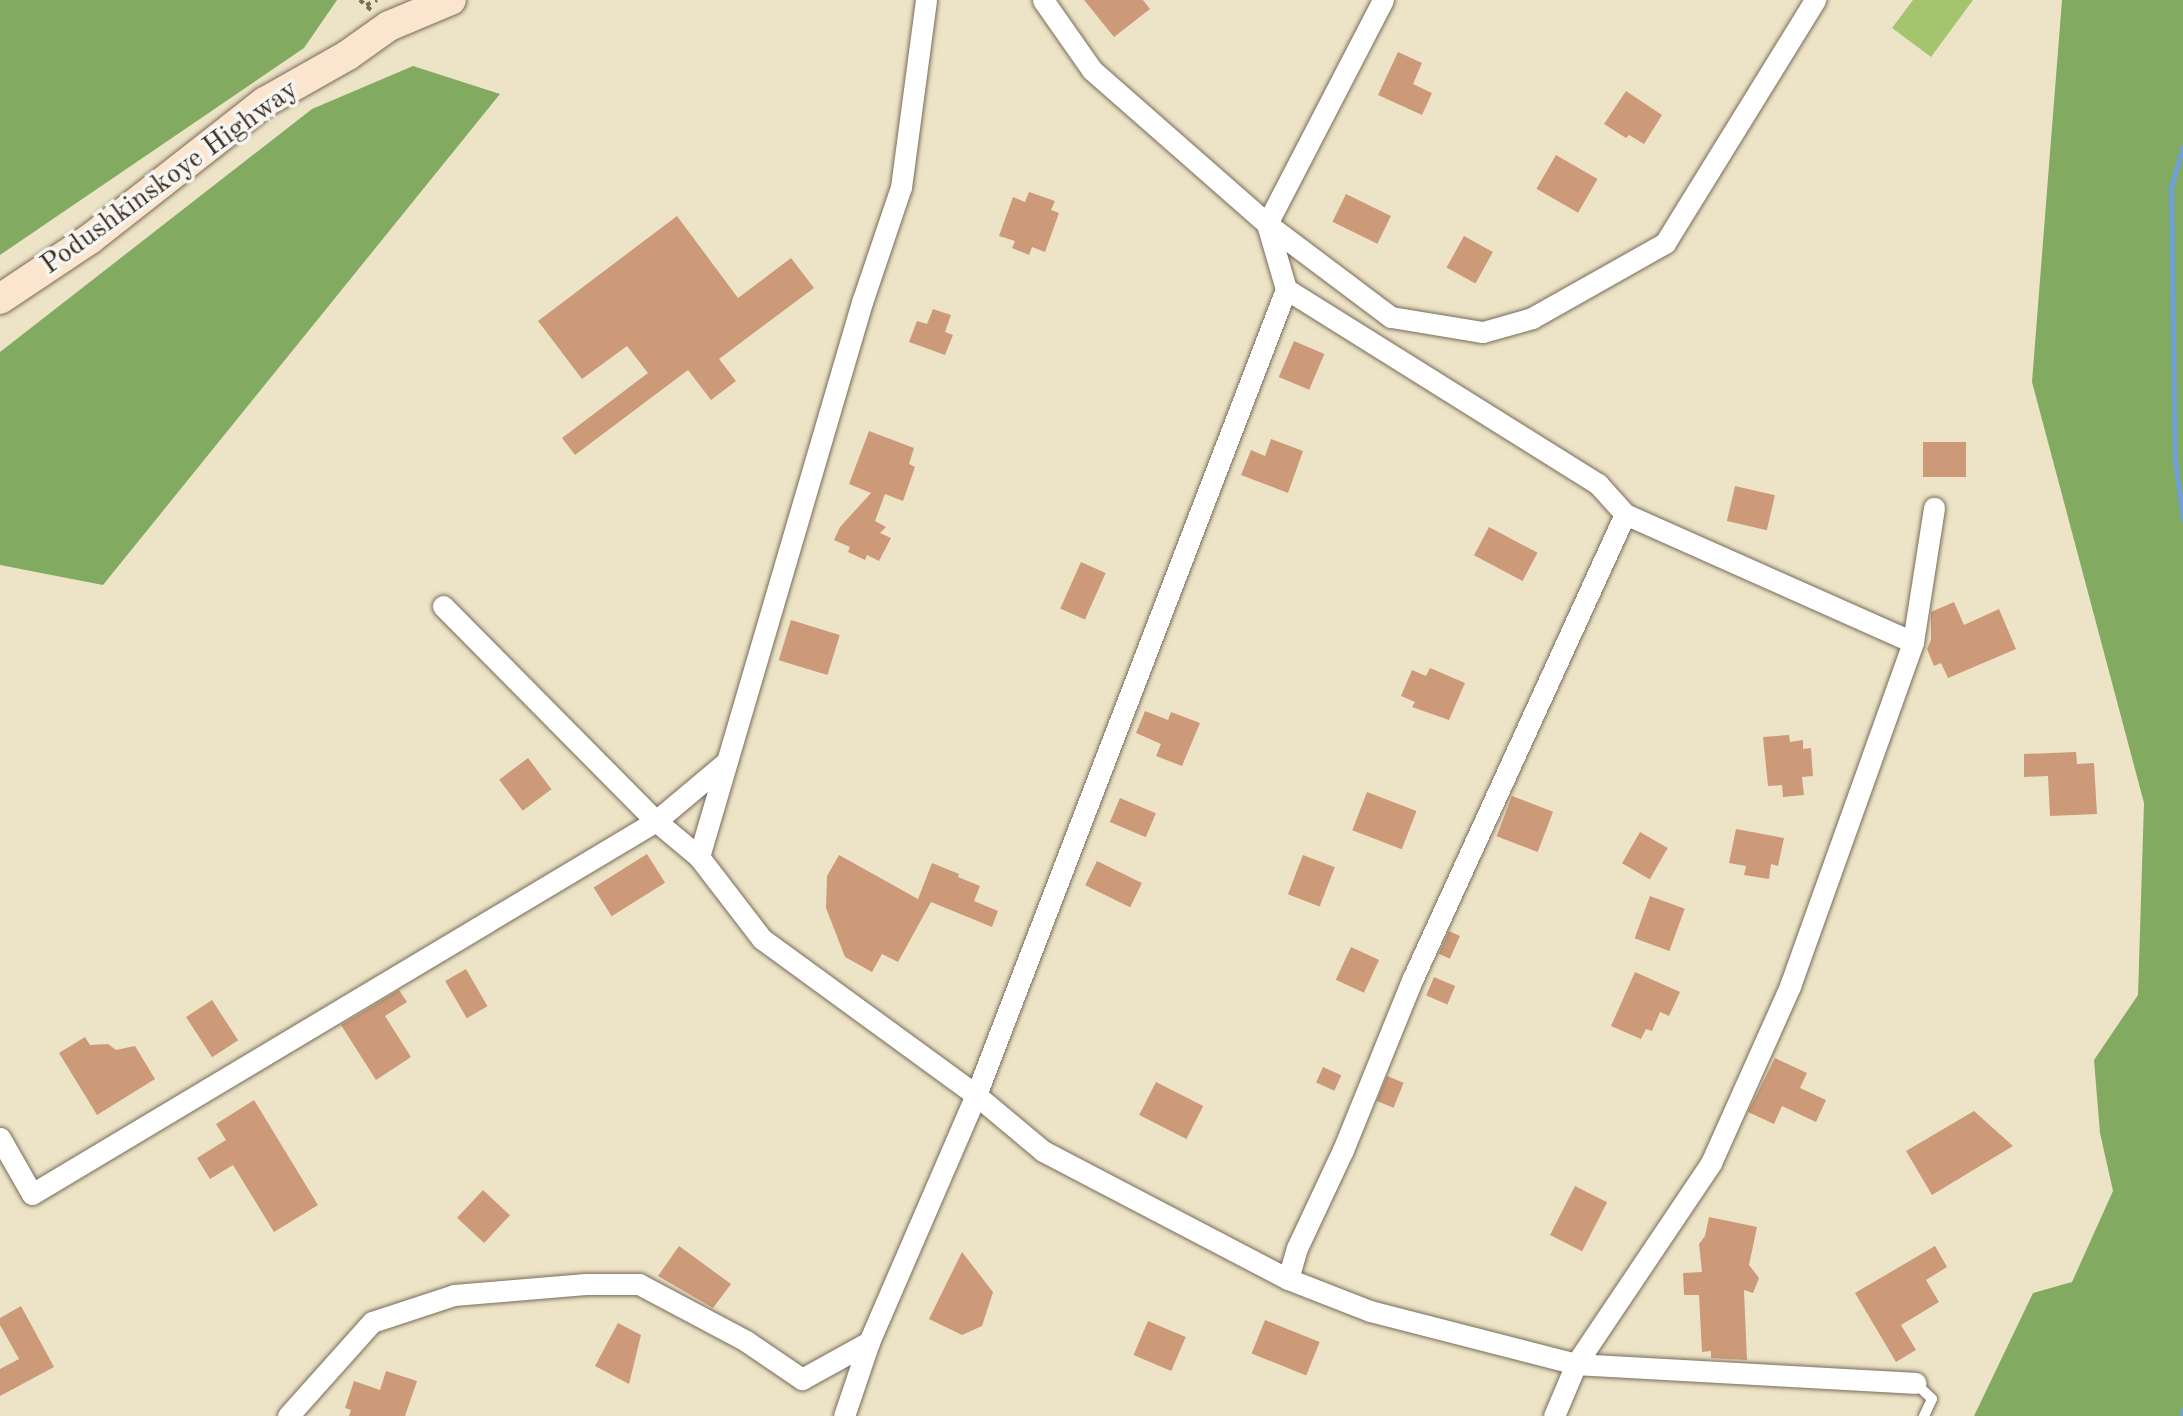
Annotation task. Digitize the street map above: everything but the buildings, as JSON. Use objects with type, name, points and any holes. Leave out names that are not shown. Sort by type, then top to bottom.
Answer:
[{"type":"main road","name":"Podushkinskoye Highway","points":[[0,299],[90,239],[265,102],[348,55],[389,26],[451,0]]},
{"type":"street","points":[[699,857],[724,764],[862,302],[901,187],[926,0]]},
{"type":"street","points":[[1042,0],[1092,70],[1267,224],[1391,317],[1483,331],[1532,318],[1665,243],[1815,0]]},
{"type":"street","points":[[844,1416],[869,1342],[976,1095],[1286,289],[1267,224],[1383,0]]},
{"type":"street","points":[[1286,289],[1598,484],[1625,514],[1913,642]]},
{"type":"street","points":[[1554,1416],[1576,1364],[1712,1163],[1790,986],[1913,642],[1934,508]]},
{"type":"street","points":[[1288,1279],[1297,1248],[1343,1150],[1413,978],[1625,514]]},
{"type":"street","points":[[443,606],[656,821],[699,857],[762,939],[976,1095],[1043,1151],[1288,1279],[1370,1311],[1576,1364],[1914,1382]]},
{"type":"street","points":[[0,1138],[32,1194],[656,821],[724,764]]},
{"type":"street","points":[[288,1416],[372,1322],[454,1295],[586,1284],[639,1284],[746,1341],[802,1379],[869,1342]]},
{"type":"lane","points":[[1914,1382],[1932,1399],[1924,1416]]},
{"type":"path","points":[[366,5],[377,0]]},
{"type":"green space","points":[[0,0],[337,0],[304,48],[0,255]]},
{"type":"green space","points":[[1913,0],[1973,0],[1931,57],[1892,28]]},
{"type":"green space","points":[[2062,0],[2183,0],[2183,1416],[1974,1416],[2033,1293],[2072,1282],[2113,1191],[2100,1133],[2094,1060],[2138,995],[2144,803],[2032,382]]},
{"type":"green space","points":[[413,66],[500,94],[103,585],[0,565],[0,352],[312,109]]},
{"type":"waterway","points":[[2183,147],[2171,187],[2175,460],[2183,519]]},
{"type":"waterway","points":[[2182,1416],[2183,1410]]}]
